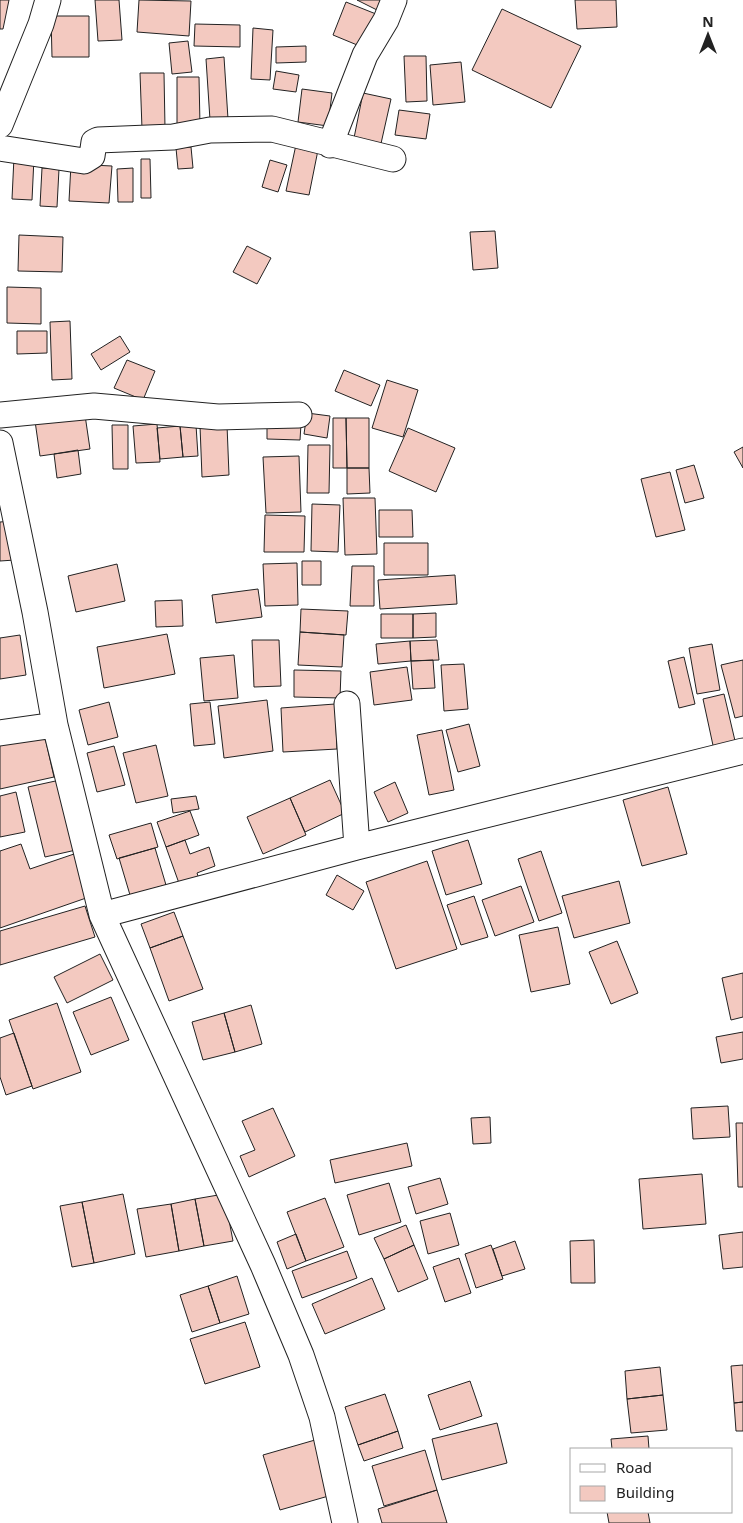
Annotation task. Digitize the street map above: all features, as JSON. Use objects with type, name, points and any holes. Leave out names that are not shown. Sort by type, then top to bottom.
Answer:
[{"type":"street","points":[[0,125],[41,24],[48,0]]},
{"type":"street","points":[[330,145],[365,55],[394,0]]},
{"type":"street","points":[[0,148],[84,161],[92,156],[94,142],[98,140],[173,137],[210,130],[247,129],[272,130],[393,159]]},
{"type":"street","points":[[0,415],[94,406],[218,417],[299,415]]},
{"type":"street","points":[[0,443],[35,612],[55,725],[102,916],[264,1265],[301,1355],[322,1417],[345,1523]]},
{"type":"street","points":[[347,704],[357,847]]},
{"type":"street","points":[[0,734],[55,725]]},
{"type":"street","points":[[102,916],[357,847],[743,751]]},
{"type":"building","points":[[0,0],[9,0],[3,29],[0,29]]},
{"type":"building","points":[[95,0],[119,0],[122,40],[98,41]]},
{"type":"building","points":[[139,0],[191,1],[189,36],[137,32]]},
{"type":"building","points":[[357,0],[385,0],[379,11]]},
{"type":"building","points":[[575,0],[616,0],[617,27],[577,29]]},
{"type":"building","points":[[346,2],[376,14],[362,47],[333,35]]},
{"type":"building","points":[[502,9],[581,46],[551,108],[472,70]]},
{"type":"building","points":[[51,16],[89,16],[89,57],[52,57]]},
{"type":"building","points":[[195,24],[240,25],[240,47],[194,46]]},
{"type":"building","points":[[253,28],[273,30],[270,80],[251,79]]},
{"type":"building","points":[[188,41],[192,72],[172,74],[169,43]]},
{"type":"building","points":[[306,46],[306,62],[276,63],[276,47]]},
{"type":"building","points":[[404,56],[426,56],[427,101],[406,102]]},
{"type":"building","points":[[224,57],[228,119],[210,120],[206,59]]},
{"type":"building","points":[[461,62],[465,102],[433,105],[430,65]]},
{"type":"building","points":[[276,71],[299,75],[296,92],[273,89]]},
{"type":"building","points":[[140,73],[164,73],[165,128],[142,129]]},
{"type":"building","points":[[177,77],[199,77],[200,126],[177,126]]},
{"type":"building","points":[[302,89],[332,93],[328,126],[298,122]]},
{"type":"building","points":[[363,93],[391,99],[380,148],[353,143]]},
{"type":"building","points":[[399,110],[430,114],[426,139],[395,135]]},
{"type":"building","points":[[297,140],[319,145],[309,195],[286,191]]},
{"type":"building","points":[[191,147],[193,168],[178,169],[176,148]]},
{"type":"building","points":[[14,157],[34,158],[32,200],[12,199]]},
{"type":"building","points":[[141,159],[150,159],[151,198],[141,198]]},
{"type":"building","points":[[270,160],[287,165],[278,192],[262,187]]},
{"type":"building","points":[[71,164],[112,166],[109,203],[69,201]]},
{"type":"building","points":[[42,168],[59,169],[57,207],[40,206]]},
{"type":"building","points":[[133,168],[133,202],[118,202],[117,169]]},
{"type":"building","points":[[495,231],[498,268],[473,270],[470,232]]},
{"type":"building","points":[[19,235],[63,237],[62,272],[18,271]]},
{"type":"building","points":[[247,246],[271,258],[257,284],[233,272]]},
{"type":"building","points":[[7,287],[41,288],[41,324],[7,323]]},
{"type":"building","points":[[70,321],[72,379],[52,380],[50,322]]},
{"type":"building","points":[[17,331],[47,331],[47,353],[17,354]]},
{"type":"building","points":[[120,336],[130,352],[101,370],[91,354]]},
{"type":"building","points":[[127,360],[155,371],[143,400],[114,388]]},
{"type":"building","points":[[344,370],[380,385],[371,406],[335,391]]},
{"type":"building","points":[[387,380],[418,390],[403,437],[372,428]]},
{"type":"building","points":[[307,413],[330,416],[327,438],[304,434]]},
{"type":"building","points":[[85,415],[90,449],[40,456],[35,421]]},
{"type":"building","points":[[333,418],[346,418],[347,468],[333,468]]},
{"type":"building","points":[[346,418],[369,418],[369,468],[347,468]]},
{"type":"building","points":[[267,423],[301,424],[300,440],[267,439]]},
{"type":"building","points":[[157,424],[160,462],[136,463],[133,426]]},
{"type":"building","points":[[112,425],[128,425],[128,469],[113,469]]},
{"type":"building","points":[[196,425],[198,456],[183,457],[180,426]]},
{"type":"building","points":[[227,425],[229,475],[202,477],[200,426]]},
{"type":"building","points":[[180,426],[183,457],[160,459],[157,428]]},
{"type":"building","points":[[408,428],[455,448],[436,492],[389,471]]},
{"type":"building","points":[[308,445],[330,445],[329,493],[307,493]]},
{"type":"building","points":[[743,447],[743,468],[734,452]]},
{"type":"building","points":[[78,450],[81,474],[57,478],[54,454]]},
{"type":"building","points":[[299,456],[301,512],[266,513],[263,457]]},
{"type":"building","points":[[694,465],[704,498],[685,503],[676,470]]},
{"type":"building","points":[[347,468],[369,468],[370,493],[347,494]]},
{"type":"building","points":[[670,472],[685,530],[656,537],[641,479]]},
{"type":"building","points":[[343,498],[375,498],[377,554],[345,555]]},
{"type":"building","points":[[312,504],[340,505],[338,552],[311,551]]},
{"type":"building","points":[[379,510],[412,510],[413,537],[379,537]]},
{"type":"building","points":[[265,515],[305,516],[304,552],[264,552]]},
{"type":"building","points":[[12,521],[15,560],[0,561],[0,522]]},
{"type":"building","points":[[384,543],[428,543],[428,575],[384,575]]},
{"type":"building","points":[[302,561],[321,561],[321,585],[302,585]]},
{"type":"building","points":[[297,563],[298,605],[265,606],[263,564]]},
{"type":"building","points":[[117,564],[125,601],[76,612],[68,576]]},
{"type":"building","points":[[352,566],[374,566],[374,606],[350,606]]},
{"type":"building","points":[[455,575],[457,604],[380,609],[378,580]]},
{"type":"building","points":[[258,589],[262,617],[216,623],[212,595]]},
{"type":"building","points":[[182,600],[183,626],[156,627],[155,601]]},
{"type":"building","points":[[301,609],[348,611],[346,635],[300,632]]},
{"type":"building","points":[[436,613],[436,637],[413,638],[413,614]]},
{"type":"building","points":[[381,614],[413,614],[413,638],[381,638]]},
{"type":"building","points":[[300,632],[344,635],[342,667],[298,665]]},
{"type":"building","points":[[167,634],[175,674],[104,688],[97,647]]},
{"type":"building","points":[[20,635],[26,675],[0,679],[0,638]]},
{"type":"building","points":[[252,640],[279,640],[281,686],[254,687]]},
{"type":"building","points":[[437,640],[439,660],[411,661],[410,641]]},
{"type":"building","points":[[410,641],[411,661],[378,664],[376,644]]},
{"type":"building","points":[[712,644],[720,690],[697,694],[689,648]]},
{"type":"building","points":[[234,655],[238,698],[204,701],[200,658]]},
{"type":"building","points":[[684,657],[695,704],[679,708],[668,661]]},
{"type":"building","points":[[433,660],[435,688],[413,689],[411,661]]},
{"type":"building","points":[[743,660],[743,716],[735,718],[721,665]]},
{"type":"building","points":[[464,664],[468,709],[444,711],[441,665]]},
{"type":"building","points":[[407,667],[412,700],[374,705],[370,672]]},
{"type":"building","points":[[294,670],[341,671],[340,698],[294,697]]},
{"type":"building","points":[[724,694],[736,745],[714,750],[703,699]]},
{"type":"building","points":[[267,700],[273,751],[224,758],[218,706]]},
{"type":"building","points":[[109,702],[118,737],[88,745],[79,710]]},
{"type":"building","points":[[210,702],[215,744],[194,746],[190,704]]},
{"type":"building","points":[[335,704],[337,749],[283,752],[281,708]]},
{"type":"building","points":[[469,724],[480,766],[458,772],[446,730]]},
{"type":"building","points":[[442,730],[454,790],[429,795],[417,735]]},
{"type":"building","points":[[44,733],[54,777],[0,789],[0,744]]},
{"type":"building","points":[[156,745],[168,796],[136,803],[123,753]]},
{"type":"building","points":[[114,746],[125,785],[97,792],[87,753]]},
{"type":"building","points":[[60,780],[76,850],[45,857],[28,787]]},
{"type":"building","points":[[330,780],[345,813],[305,832],[290,798]]},
{"type":"building","points":[[395,782],[408,813],[388,822],[374,792]]},
{"type":"building","points":[[668,787],[687,854],[642,866],[623,800]]},
{"type":"building","points":[[16,792],[25,832],[0,837],[0,796]]},
{"type":"building","points":[[196,796],[199,809],[173,813],[171,799]]},
{"type":"building","points":[[290,798],[306,835],[263,854],[247,817]]},
{"type":"building","points":[[190,811],[199,835],[166,847],[157,822]]},
{"type":"building","points":[[151,823],[158,847],[117,859],[109,835]]},
{"type":"building","points":[[185,840],[190,854],[209,847],[215,866],[197,873],[199,879],[180,886],[166,847]]},
{"type":"building","points":[[468,840],[482,884],[446,895],[432,851]]},
{"type":"building","points":[[21,844],[30,869],[74,854],[89,897],[0,928],[0,851]]},
{"type":"building","points":[[155,848],[166,885],[130,895],[119,858]]},
{"type":"building","points":[[541,851],[562,913],[539,921],[518,859]]},
{"type":"building","points":[[427,861],[457,949],[396,969],[366,882]]},
{"type":"building","points":[[337,875],[364,891],[353,910],[326,895]]},
{"type":"building","points":[[619,881],[630,923],[574,938],[562,896]]},
{"type":"building","points":[[521,886],[534,922],[495,936],[482,900]]},
{"type":"building","points":[[474,896],[488,937],[461,945],[447,905]]},
{"type":"building","points":[[85,906],[95,937],[0,965],[0,931]]},
{"type":"building","points":[[174,912],[183,936],[150,948],[141,924]]},
{"type":"building","points":[[558,927],[570,984],[531,992],[519,935]]},
{"type":"building","points":[[183,936],[203,989],[169,1001],[150,948]]},
{"type":"building","points":[[617,941],[638,993],[611,1004],[589,952]]},
{"type":"building","points":[[100,954],[113,980],[67,1003],[54,977]]},
{"type":"building","points":[[743,973],[743,1017],[731,1020],[722,978]]},
{"type":"building","points":[[111,997],[129,1040],[91,1055],[73,1012]]},
{"type":"building","points":[[57,1003],[81,1072],[33,1089],[9,1020]]},
{"type":"building","points":[[251,1005],[262,1044],[235,1052],[224,1013]]},
{"type":"building","points":[[224,1013],[235,1052],[203,1060],[192,1022]]},
{"type":"building","points":[[743,1032],[743,1059],[721,1063],[716,1037]]},
{"type":"building","points":[[14,1033],[32,1086],[6,1095],[0,1077],[0,1038]]},
{"type":"building","points":[[728,1106],[730,1137],[693,1139],[691,1108]]},
{"type":"building","points":[[273,1108],[295,1156],[249,1177],[240,1156],[255,1150],[242,1121]]},
{"type":"building","points":[[490,1117],[491,1143],[473,1144],[471,1118]]},
{"type":"building","points":[[736,1123],[743,1123],[743,1187],[738,1187]]},
{"type":"building","points":[[407,1143],[412,1166],[335,1183],[330,1160]]},
{"type":"building","points":[[702,1174],[706,1224],[643,1229],[639,1179]]},
{"type":"building","points":[[440,1178],[448,1204],[416,1214],[408,1187]]},
{"type":"building","points":[[389,1183],[401,1222],[359,1235],[347,1195]]},
{"type":"building","points":[[123,1194],[135,1254],[94,1263],[82,1202]]},
{"type":"building","points":[[224,1194],[233,1241],[204,1246],[195,1199]]},
{"type":"building","points":[[325,1198],[344,1247],[306,1261],[287,1212]]},
{"type":"building","points":[[195,1199],[204,1246],[179,1251],[171,1204]]},
{"type":"building","points":[[82,1202],[94,1263],[72,1267],[60,1206]]},
{"type":"building","points":[[171,1204],[179,1251],[146,1257],[137,1209]]},
{"type":"building","points":[[450,1213],[459,1245],[428,1254],[420,1221]]},
{"type":"building","points":[[406,1225],[414,1245],[384,1259],[374,1238]]},
{"type":"building","points":[[743,1232],[743,1267],[723,1269],[719,1235]]},
{"type":"building","points":[[296,1234],[306,1261],[287,1269],[277,1242]]},
{"type":"building","points":[[594,1240],[595,1283],[571,1283],[570,1241]]},
{"type":"building","points":[[515,1241],[525,1269],[502,1276],[493,1249]]},
{"type":"building","points":[[414,1245],[428,1279],[398,1292],[384,1259]]},
{"type":"building","points":[[491,1245],[503,1279],[476,1288],[465,1254]]},
{"type":"building","points":[[347,1251],[357,1278],[302,1298],[292,1271]]},
{"type":"building","points":[[459,1258],[471,1293],[445,1302],[433,1267]]},
{"type":"building","points":[[237,1276],[249,1314],[220,1323],[208,1286]]},
{"type":"building","points":[[372,1278],[385,1309],[325,1334],[312,1304]]},
{"type":"building","points":[[208,1286],[220,1323],[192,1332],[180,1295]]},
{"type":"building","points":[[245,1322],[260,1367],[205,1384],[190,1339]]},
{"type":"building","points":[[743,1365],[743,1402],[734,1403],[731,1366]]},
{"type":"building","points":[[660,1367],[663,1395],[627,1399],[625,1371]]},
{"type":"building","points":[[470,1381],[482,1416],[440,1430],[428,1395]]},
{"type":"building","points":[[385,1394],[398,1431],[358,1445],[345,1407]]},
{"type":"building","points":[[663,1395],[667,1430],[631,1433],[627,1399]]},
{"type":"building","points":[[743,1402],[743,1431],[736,1431],[734,1403]]},
{"type":"building","points":[[497,1423],[507,1463],[442,1480],[432,1439]]},
{"type":"building","points":[[398,1431],[403,1448],[364,1461],[358,1445]]},
{"type":"building","points":[[648,1436],[649,1448],[612,1448],[611,1439]]},
{"type":"building","points":[[315,1440],[332,1495],[280,1510],[263,1455]]},
{"type":"building","points":[[425,1450],[437,1490],[384,1506],[372,1466]]},
{"type":"building","points":[[437,1490],[447,1523],[382,1523],[378,1509]]},
{"type":"building","points":[[607,1513],[648,1513],[650,1523],[609,1523]]}]
